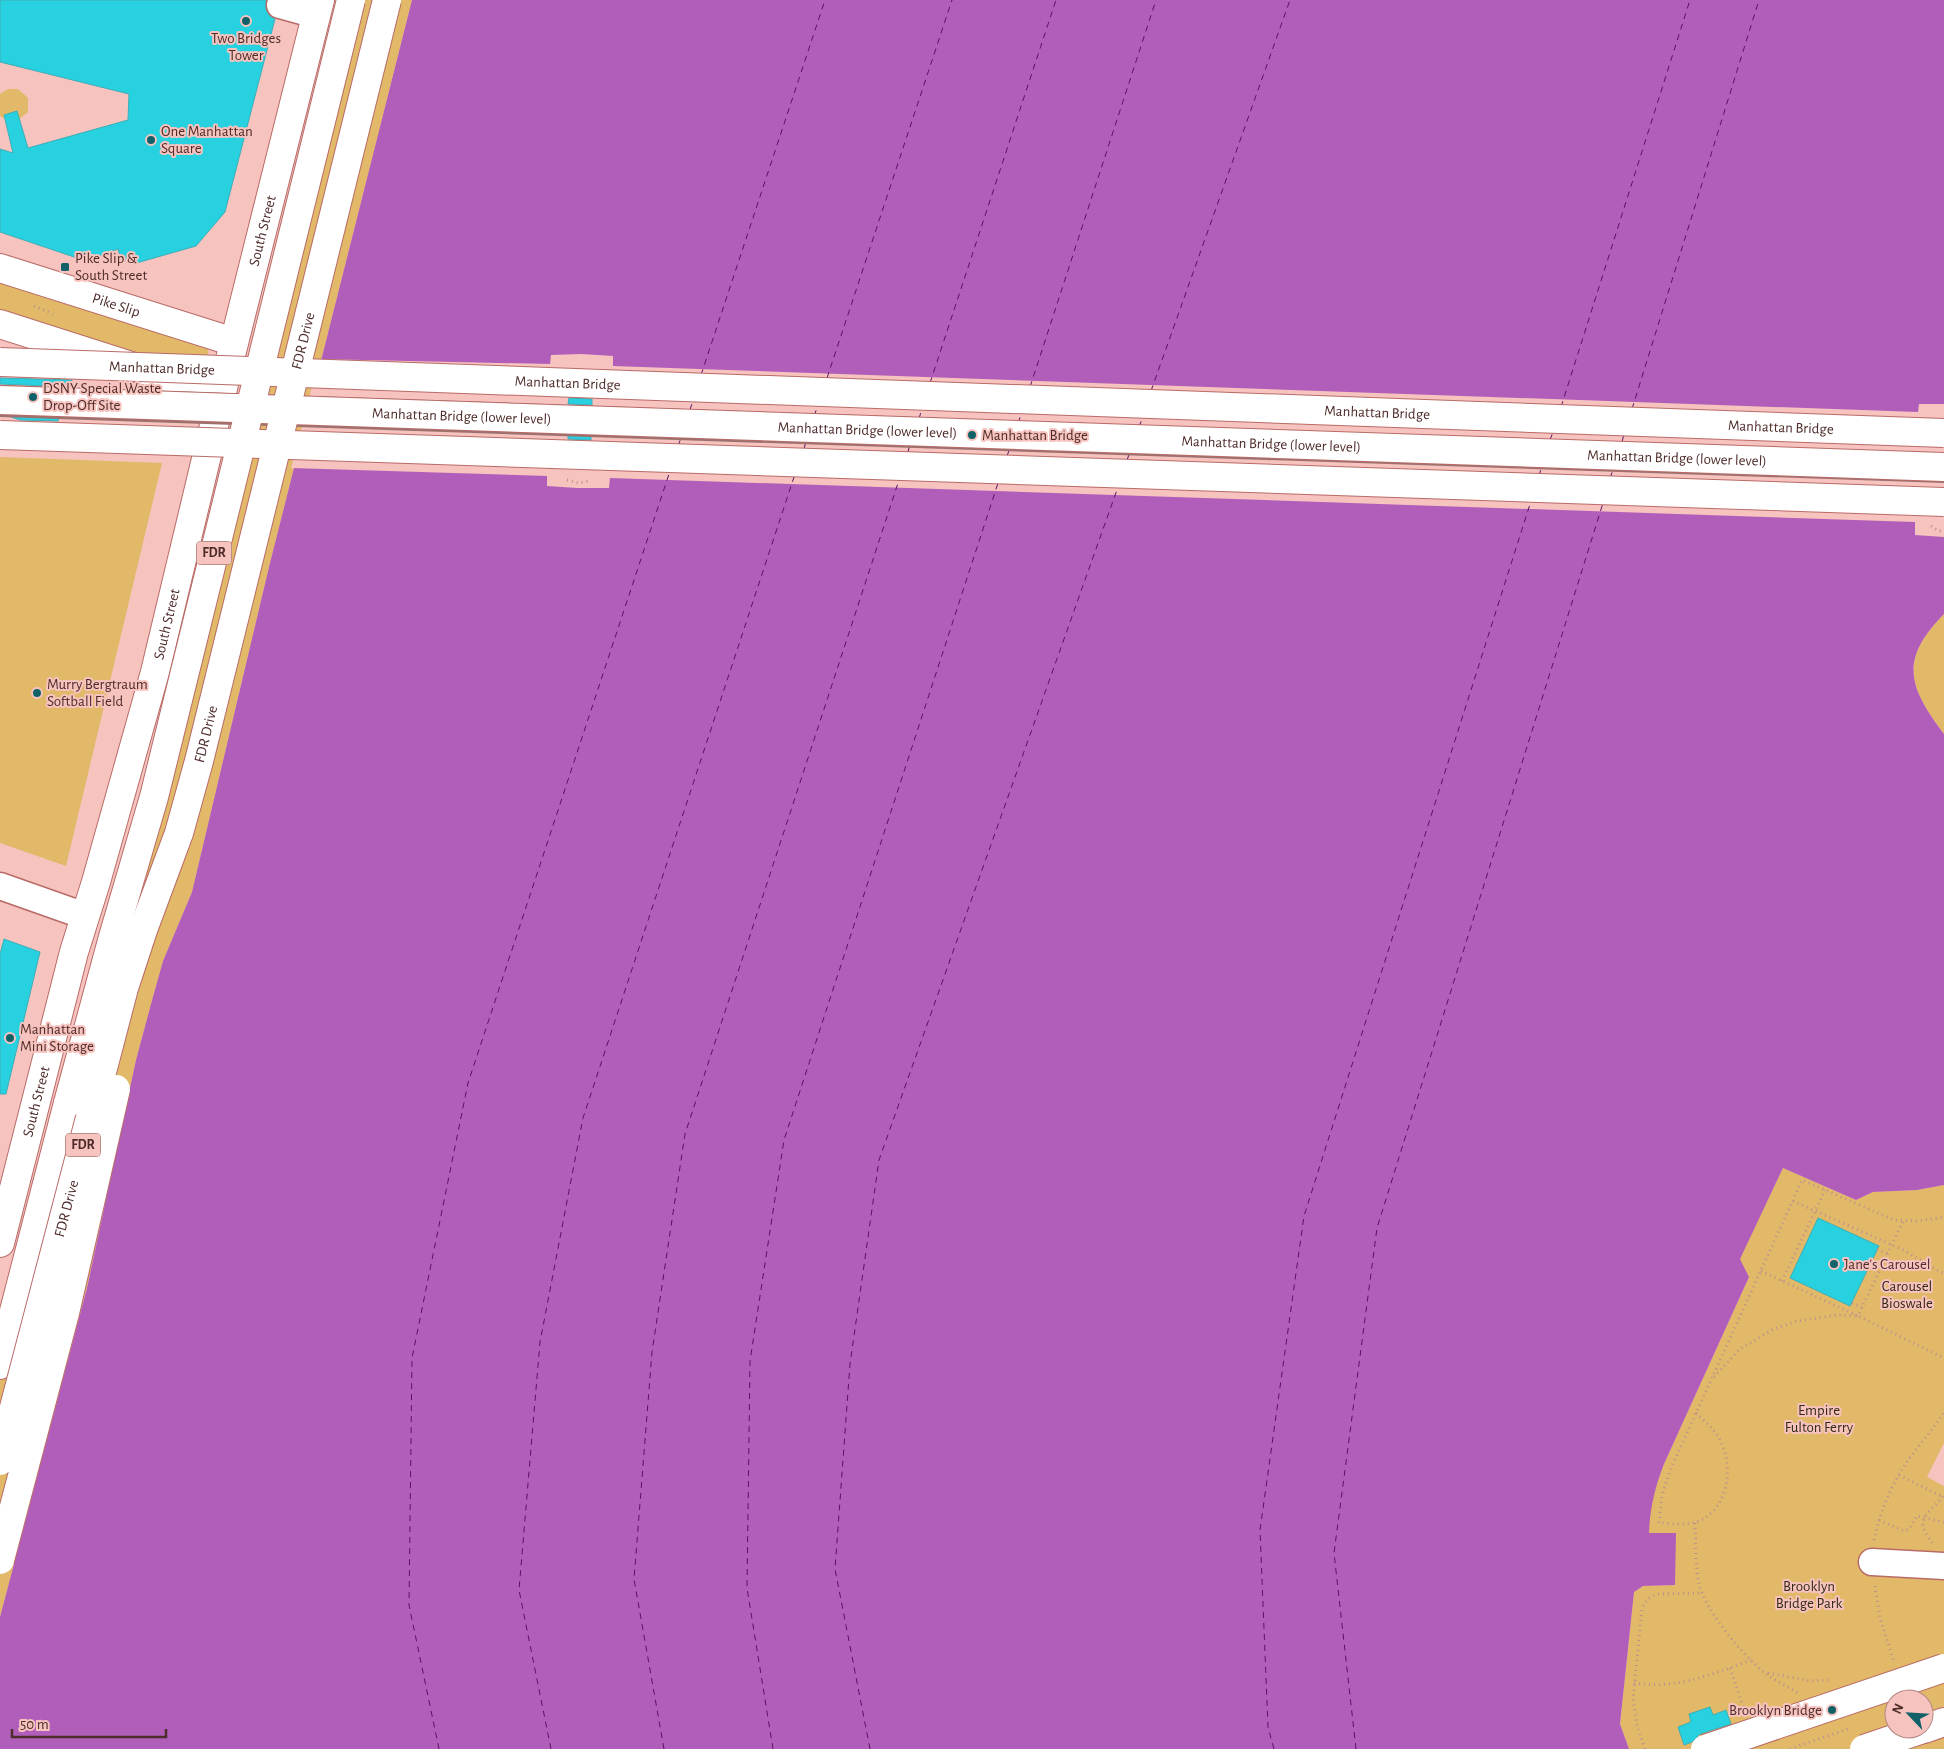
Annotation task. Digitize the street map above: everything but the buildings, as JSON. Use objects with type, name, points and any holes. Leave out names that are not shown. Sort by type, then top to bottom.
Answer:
[{"type":"main road","name":"FDR Drive","points":[[0,1365],[112,937],[154,797],[351,0]]},
{"type":"main road","name":"FDR Drive","points":[[0,1461],[124,988],[179,832],[199,761],[387,0]]},
{"type":"main road","name":"South Street","points":[[0,1243],[72,961],[155,672],[234,342],[318,8]]},
{"type":"main road","name":"Pike Slip","points":[[0,268],[234,342]]},
{"type":"main road","points":[[0,324],[222,395]]},
{"type":"main road","name":"Manhattan Bridge","points":[[0,362],[1944,433]]},
{"type":"main road","name":"Manhattan Bridge (lower level)","points":[[0,400],[1944,467]]},
{"type":"main road","points":[[0,435],[1944,502]]},
{"type":"main road","points":[[0,1560],[65,1313],[131,1025],[179,832]]},
{"type":"main road","points":[[1705,1749],[1944,1668]]},
{"type":"main road","points":[[1861,1737],[1884,1734]]},
{"type":"street","points":[[280,5],[318,8]]},
{"type":"street","points":[[0,886],[85,916]]},
{"type":"street","points":[[1872,1562],[1939,1558]]},
{"type":"path","points":[[30,304],[60,317]]},
{"type":"path","points":[[1696,1413],[1713,1429],[1721,1442],[1728,1464],[1728,1474],[1722,1498],[1704,1519],[1695,1523],[1659,1522],[1666,1481],[1696,1413],[1802,1180],[1884,1216],[1903,1221],[1930,1220],[1944,1217]]},
{"type":"path","points":[[1782,1281],[1825,1190]]},
{"type":"path","points":[[1793,1201],[1892,1245],[1944,1274]]},
{"type":"path","points":[[1858,1316],[1903,1221]]},
{"type":"path","points":[[1877,1249],[1888,1254]]},
{"type":"path","points":[[1761,1271],[1944,1358]]},
{"type":"path","points":[[1852,1303],[1862,1307]]},
{"type":"path","points":[[1711,1381],[1740,1349],[1772,1330],[1797,1321],[1817,1317],[1858,1316]]},
{"type":"path","points":[[1895,1668],[1880,1618],[1872,1562],[1873,1546],[1885,1502],[1899,1475],[1944,1412]]},
{"type":"path","points":[[1899,1475],[1944,1497],[1925,1517],[1922,1527],[1939,1558]]},
{"type":"path","points":[[1879,1520],[1904,1531],[1909,1529],[1917,1516],[1944,1522]]},
{"type":"path","points":[[1695,1523],[1697,1572],[1702,1593],[1737,1644],[1751,1660],[1765,1673],[1800,1694]]},
{"type":"path","points":[[1645,1749],[1634,1715],[1633,1699],[1642,1609],[1645,1602],[1651,1596],[1657,1594],[1702,1593]]},
{"type":"path","points":[[1634,1683],[1670,1685],[1751,1660]]},
{"type":"path","points":[[1730,1668],[1748,1718]]},
{"type":"path","points":[[1765,1673],[1811,1681],[1837,1680]]},
{"type":"path","points":[[1790,1749],[1861,1737]]},
{"type":"green space","points":[[346,0],[412,0],[269,567],[192,892],[163,961],[136,1060],[87,1288],[0,1617],[0,1343]]},
{"type":"green space","points":[[8,89],[18,89],[28,98],[28,112],[17,121],[8,121],[0,116],[0,94]]},
{"type":"green space","points":[[0,283],[18,286],[208,348],[208,356],[193,371],[0,315]]},
{"type":"green space","points":[[0,457],[162,463],[66,866],[0,843]]},
{"type":"green space","points":[[1944,614],[1944,734],[1922,701],[1916,687],[1914,673],[1915,660],[1920,645]]},
{"type":"green space","name":"Brooklyn Bridge Park","points":[[1783,1168],[1856,1200],[1873,1192],[1917,1190],[1944,1185],[1944,1443],[1927,1477],[1944,1486],[1944,1749],[1629,1749],[1620,1724],[1634,1592],[1643,1586],[1675,1585],[1650,1537],[1648,1524],[1650,1507],[1664,1464],[1749,1277],[1739,1259]]},
{"type":"shaded area","points":[[412,0],[1944,0],[1944,614],[1920,645],[1915,660],[1914,673],[1916,687],[1922,701],[1944,734],[1944,1185],[1917,1190],[1873,1192],[1856,1200],[1783,1168],[1740,1259],[1749,1277],[1664,1464],[1656,1489],[1650,1515],[1649,1533],[1676,1533],[1675,1585],[1643,1586],[1634,1592],[1620,1724],[1629,1749],[0,1749],[0,1617],[87,1288],[136,1060],[163,961],[192,892],[269,567]]},
{"type":"pier","name":"Manhattan Bridge","points":[[551,355],[613,356],[613,366],[1918,412],[1919,404],[1944,404],[1944,537],[1915,535],[1915,522],[610,478],[609,488],[577,488],[547,486],[547,476],[291,468],[319,359],[550,364]]},
{"type":"ferry route","points":[[701,375],[825,0]]},
{"type":"ferry route","points":[[827,378],[952,0]]},
{"type":"ferry route","points":[[930,383],[1056,0]]},
{"type":"ferry route","points":[[1030,387],[1156,0]]},
{"type":"ferry route","points":[[1151,391],[1290,0]]},
{"type":"ferry route","points":[[1561,407],[1690,0]]},
{"type":"ferry route","points":[[1632,409],[1759,0]]},
{"type":"ferry route","points":[[690,410],[693,400]]},
{"type":"ferry route","points":[[814,416],[818,405]]},
{"type":"ferry route","points":[[919,419],[922,408]]},
{"type":"ferry route","points":[[1018,423],[1022,412]]},
{"type":"ferry route","points":[[1139,427],[1143,416]]},
{"type":"ferry route","points":[[1550,440],[1553,432]]},
{"type":"ferry route","points":[[1622,442],[1624,434]]},
{"type":"ferry route","points":[[678,446],[681,438]]},
{"type":"ferry route","points":[[804,449],[806,441]]},
{"type":"ferry route","points":[[908,452],[910,444]]},
{"type":"ferry route","points":[[1007,456],[1010,448]]},
{"type":"ferry route","points":[[1127,460],[1130,452]]},
{"type":"ferry route","points":[[1539,476],[1542,465]]},
{"type":"ferry route","points":[[1610,478],[1613,470]]},
{"type":"ferry route","points":[[439,1749],[409,1605],[412,1358],[468,1083],[670,471]]},
{"type":"ferry route","points":[[551,1749],[519,1590],[540,1342],[583,1118],[794,477]]},
{"type":"ferry route","points":[[664,1749],[634,1579],[652,1352],[685,1134],[899,480]]},
{"type":"ferry route","points":[[773,1749],[747,1588],[750,1361],[784,1140],[998,483]]},
{"type":"ferry route","points":[[870,1749],[835,1569],[850,1364],[879,1160],[1118,487]]},
{"type":"ferry route","points":[[1274,1749],[1268,1727],[1260,1530],[1304,1216],[1531,501]]},
{"type":"ferry route","points":[[1356,1749],[1334,1553],[1377,1228],[1603,503]]},
{"type":"railway","points":[[0,371],[1944,441]]},
{"type":"railway","points":[[0,387],[1944,455]]},
{"type":"railway","points":[[0,415],[1944,481]]},
{"type":"railway","points":[[0,427],[1944,493]]},
{"type":"place","name":"Two Bridges Tower","points":[[246,21]]},
{"type":"place","name":"One Manhattan Square","points":[[151,140]]},
{"type":"place","name":"Pike Slip & South Street","points":[[65,267]]},
{"type":"place","name":"DSNY Special Waste Drop-Off Site","points":[[33,397]]},
{"type":"place","name":"Manhattan Bridge","points":[[972,435]]},
{"type":"place","name":"Murry Bergtraum Softball Field","points":[[37,693]]},
{"type":"place","name":"Manhattan Mini Storage","points":[[10,1038]]},
{"type":"place","name":"Jane's Carousel","points":[[1834,1264]]},
{"type":"place","name":"Brooklyn Bridge","points":[[1832,1710]]},
{"type":"park label","name":"Carousel Bioswale","points":[[1907,1294]]},
{"type":"park label","name":"Empire Fulton Ferry","points":[[1819,1418]]}]
